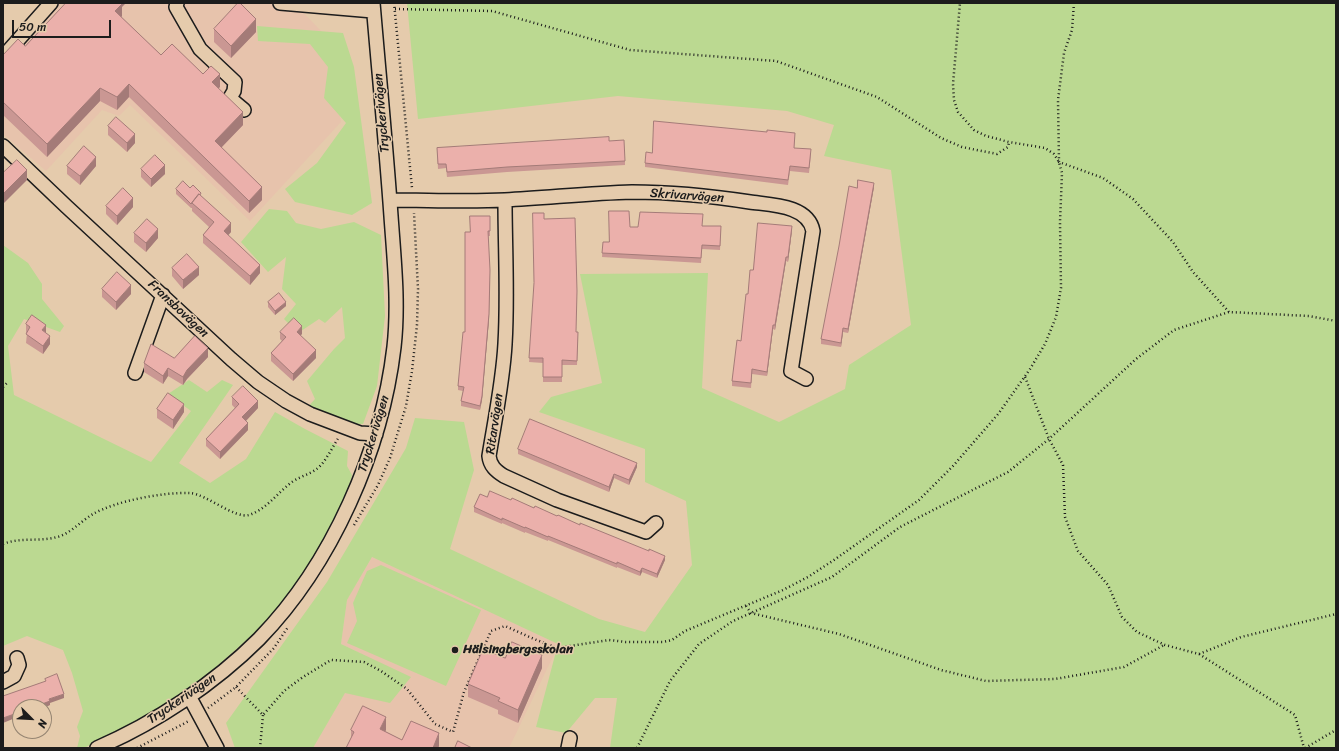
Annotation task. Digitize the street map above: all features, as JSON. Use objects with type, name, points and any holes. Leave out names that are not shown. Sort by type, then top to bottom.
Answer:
[{"type":"street","points":[[3,57],[51,3]]},
{"type":"street","points":[[177,3],[176,7],[200,49],[235,82],[234,91],[231,96],[232,100],[244,110]]},
{"type":"street","points":[[280,3],[373,7]]},
{"type":"street","name":"Tryckerivägen","points":[[97,748],[153,720],[189,696],[236,661],[260,638],[305,581],[326,547],[347,509],[364,468],[376,434],[387,392],[394,346],[396,304],[390,200],[373,7]]},
{"type":"street","name":"Fransbovägen","points":[[3,146],[66,207],[258,382],[286,401],[310,414],[360,433],[376,434]]},
{"type":"street","name":"Skrivarvägen","points":[[390,200],[505,200],[602,193],[660,192],[725,198],[779,206],[795,211],[805,216],[812,224],[813,236],[791,371],[806,380]]},
{"type":"street","name":"Ritarvägen","points":[[505,200],[505,344],[500,394],[489,456],[490,462],[496,471],[504,476],[564,502],[646,532],[656,523]]},
{"type":"street","points":[[136,373],[163,295]]},
{"type":"street","points":[[3,682],[14,676],[18,665],[17,658]]},
{"type":"street","points":[[189,696],[217,748]]},
{"type":"path","points":[[354,527],[378,486],[390,458],[406,406],[412,371],[417,325],[418,289],[413,200],[394,3]]},
{"type":"path","points":[[960,3],[953,84],[954,100],[958,112],[974,130],[986,136],[1009,142],[1045,148],[1054,154],[1059,162],[1103,178],[1133,199],[1173,242],[1193,272],[1230,312]]},
{"type":"path","points":[[260,748],[262,716],[284,691],[303,677],[331,660],[364,662],[381,671],[407,689],[435,724],[452,732],[464,692],[491,631],[505,626],[557,648],[609,640],[626,642],[663,642],[672,640],[686,631],[783,590],[808,577],[919,500],[953,466],[999,413],[1045,344],[1056,317],[1061,288],[1060,222],[1062,173],[1059,162],[1058,100],[1064,53],[1072,30],[1074,3]]},
{"type":"path","points":[[395,9],[492,11],[630,50],[776,61],[877,97],[940,138],[962,147],[997,154],[1008,147],[1009,142]]},
{"type":"path","points":[[637,748],[670,681],[699,644],[733,621],[832,578],[900,527],[1008,472],[1049,440],[1136,360],[1174,330],[1230,312],[1309,316],[1336,321]]},
{"type":"path","points":[[1025,376],[1049,440],[1063,464],[1065,517],[1078,551],[1108,585],[1122,618],[1137,632],[1165,645],[1199,654],[1295,715],[1304,748],[1336,730]]},
{"type":"path","points":[[3,387],[7,383]]},
{"type":"path","points":[[3,544],[28,539],[58,537],[68,532],[93,514],[115,504],[158,495],[191,493],[238,514],[247,516],[266,505],[293,481],[314,471],[322,464],[344,427]]},
{"type":"path","points":[[746,606],[751,613],[839,634],[941,670],[986,681],[1055,679],[1124,667],[1165,645]]},
{"type":"path","points":[[1199,654],[1241,637],[1336,614]]},
{"type":"path","points":[[137,748],[199,715],[236,687],[274,648],[290,624]]},
{"type":"path","points":[[236,687],[262,716]]},
{"type":"shaded area","points":[[50,3],[294,3],[325,35],[341,122],[250,221],[130,105],[119,116],[102,110],[46,171],[3,134],[3,57]]},
{"type":"shaded area","name":"Hälsingbergsskolan","points":[[372,557],[559,644],[509,748],[313,748],[366,656],[341,644],[347,600]]},
{"type":"green space","points":[[407,3],[1336,3],[1336,748],[610,748],[617,698],[595,698],[566,733],[536,727],[558,644],[372,557],[347,600],[341,644],[411,677],[390,703],[345,693],[313,748],[235,748],[226,723],[327,582],[406,448],[415,418],[464,422],[474,470],[450,549],[599,619],[645,632],[692,565],[686,501],[645,482],[645,449],[539,412],[551,397],[602,383],[580,274],[708,273],[702,388],[779,422],[845,389],[849,365],[911,325],[891,170],[824,156],[834,125],[787,111],[618,96],[418,119]]},
{"type":"green space","points":[[257,26],[343,33],[354,67],[372,203],[352,215],[295,202],[285,189],[317,163],[346,123],[324,98],[328,67],[310,44],[258,41]]},
{"type":"green space","points":[[269,209],[287,211],[296,223],[321,229],[354,222],[381,235],[385,316],[377,386],[363,424],[342,424],[306,409],[315,399],[307,381],[345,338],[342,307],[325,323],[319,319],[298,333],[284,319],[296,304],[282,289],[286,257],[268,272],[241,242]]},
{"type":"green space","points":[[3,245],[28,263],[42,284],[42,299],[64,326],[60,332],[24,319],[8,346],[14,395],[151,462],[191,411],[168,394],[189,380],[207,392],[222,380],[233,385],[179,463],[210,483],[246,459],[275,412],[348,451],[347,466],[352,475],[341,517],[307,569],[266,623],[191,689],[151,715],[84,748],[77,748],[80,736],[77,727],[83,711],[72,673],[63,650],[27,636],[3,646]]},
{"type":"green space","points":[[381,565],[481,610],[446,686],[347,643],[357,621],[353,603],[367,571]]},
{"type":"building","points":[[66,3],[121,3],[122,4],[115,11],[161,55],[172,44],[203,74],[211,66],[220,74],[212,82],[243,112],[215,141],[262,187],[249,201],[129,84],[117,97],[100,88],[47,144],[3,102],[3,55],[18,39],[25,46]]},
{"type":"building","points":[[238,3],[240,3],[256,19],[231,46],[214,29]]},
{"type":"building","points":[[116,117],[135,134],[127,143],[108,126]]},
{"type":"building","points":[[654,121],[767,132],[767,130],[795,133],[794,148],[811,149],[809,168],[790,166],[788,180],[645,163],[646,152],[652,153]]},
{"type":"building","points":[[609,137],[609,141],[624,140],[625,161],[507,167],[447,172],[446,164],[438,164],[437,148]]},
{"type":"building","points":[[84,146],[96,157],[80,176],[67,166]]},
{"type":"building","points":[[155,155],[165,165],[151,179],[141,169]]},
{"type":"building","points":[[17,160],[27,170],[3,194],[3,173]]},
{"type":"building","points":[[858,180],[874,183],[848,329],[843,328],[841,343],[821,339],[849,186],[857,188]]},
{"type":"building","points":[[183,181],[190,188],[193,185],[201,193],[191,204],[176,189]]},
{"type":"building","points":[[123,188],[133,198],[117,216],[106,206]]},
{"type":"building","points":[[199,194],[231,223],[224,231],[260,265],[250,276],[203,235],[214,222],[192,203]]},
{"type":"building","points":[[609,211],[629,211],[630,227],[638,227],[640,212],[703,214],[702,226],[721,226],[720,246],[702,245],[701,258],[602,253],[603,242],[609,242]]},
{"type":"building","points":[[533,213],[544,213],[544,219],[575,218],[577,291],[576,332],[578,332],[577,361],[562,360],[562,377],[543,377],[543,358],[529,358],[534,283]]},
{"type":"building","points":[[470,216],[490,216],[490,231],[488,231],[490,270],[489,314],[480,406],[461,401],[464,387],[458,386],[463,332],[465,332],[465,232],[470,232]]},
{"type":"building","points":[[147,219],[158,229],[146,243],[134,233]]},
{"type":"building","points":[[758,223],[792,226],[788,257],[786,257],[775,325],[773,325],[767,372],[752,369],[751,383],[732,381],[737,340],[741,341],[750,270],[753,270]]},
{"type":"building","points":[[187,254],[199,267],[183,280],[172,268]]},
{"type":"building","points":[[117,272],[131,285],[116,302],[102,289]]},
{"type":"building","points":[[279,293],[286,302],[275,311],[268,302]]},
{"type":"building","points":[[32,315],[46,325],[42,330],[50,336],[43,346],[26,334],[30,327],[26,324]]},
{"type":"building","points":[[294,318],[302,326],[297,332],[316,350],[293,374],[271,353],[286,337],[280,332]]},
{"type":"building","points":[[195,336],[208,348],[187,370],[183,377],[168,368],[163,376],[144,363],[151,344],[174,358]]},
{"type":"building","points":[[243,386],[258,401],[242,417],[248,423],[220,452],[206,439],[239,404],[232,397]]},
{"type":"building","points":[[168,393],[184,404],[173,420],[157,409]]},
{"type":"building","points":[[530,419],[637,463],[629,480],[614,474],[609,487],[518,449]]},
{"type":"building","points":[[490,491],[511,500],[512,498],[534,508],[535,506],[580,525],[580,523],[665,556],[657,574],[642,568],[640,572],[617,562],[617,564],[502,518],[502,520],[474,507],[480,494],[487,497]]},
{"type":"building","points":[[512,642],[542,655],[518,710],[498,701],[500,698],[468,684],[483,649],[505,658]]},
{"type":"building","points":[[57,674],[64,694],[49,699],[12,699],[12,715],[3,718],[3,696],[46,681],[45,679]]},
{"type":"building","points":[[363,706],[386,717],[380,729],[402,740],[411,721],[439,733],[433,748],[346,748],[354,732],[351,730]]},
{"type":"building","points":[[458,741],[472,748],[455,748]]},
{"type":"place","name":"Hälsingbergsskolan","points":[[455,650]]}]
